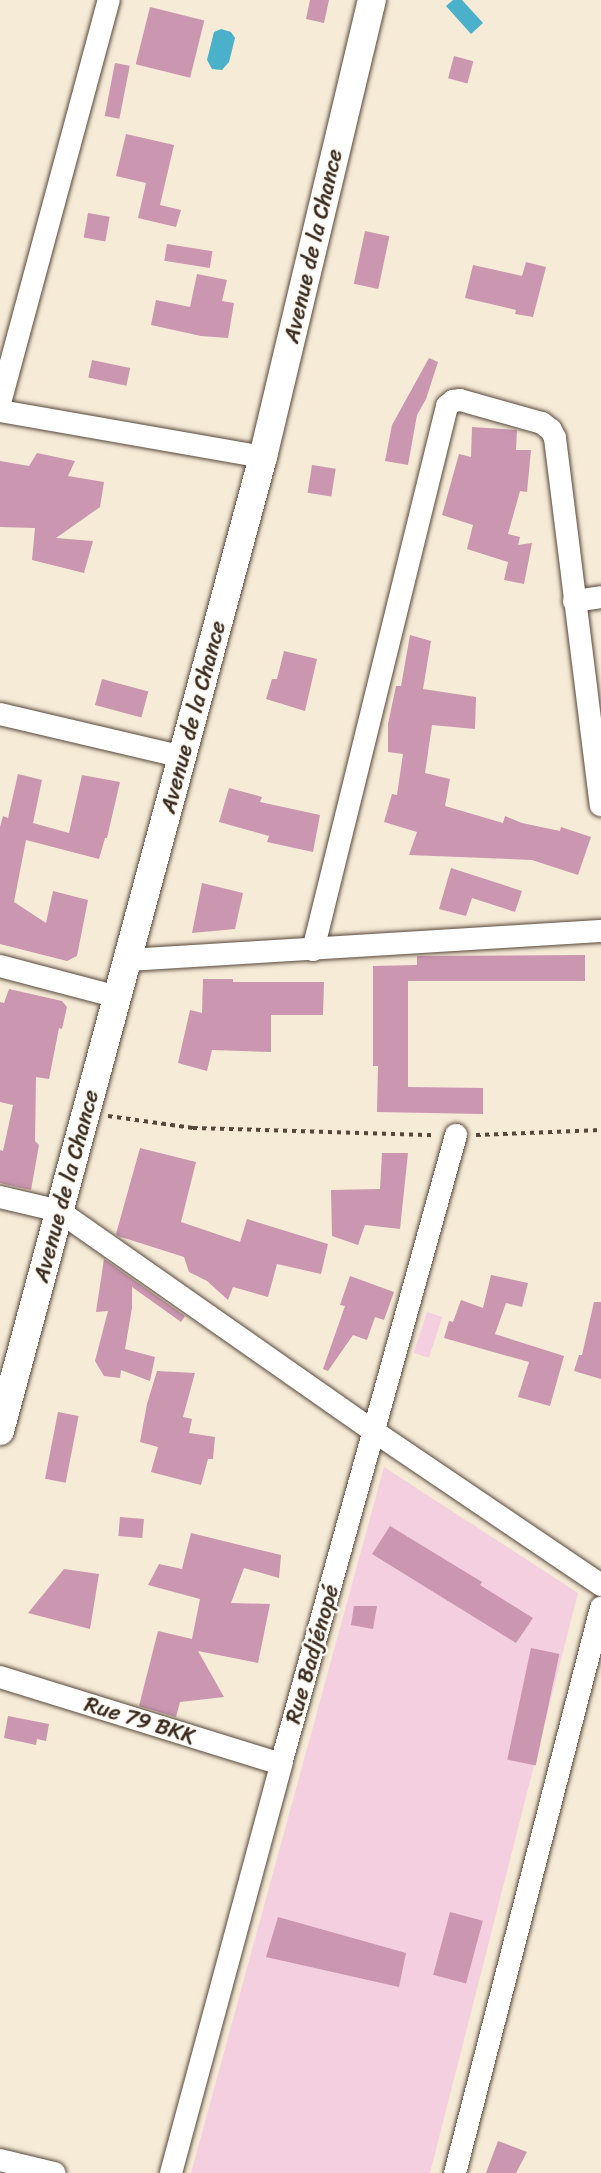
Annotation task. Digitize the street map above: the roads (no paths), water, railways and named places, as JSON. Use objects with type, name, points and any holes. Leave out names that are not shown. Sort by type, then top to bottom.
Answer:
[{"type":"main road","name":"Avenue de la Chance","points":[[0,1431],[262,457],[372,0]]},
{"type":"street","points":[[0,403],[109,0]]},
{"type":"street","points":[[313,950],[447,406],[453,401],[460,400],[531,420],[551,430],[555,438],[601,805]]},
{"type":"street","points":[[0,411],[262,457]]},
{"type":"street","points":[[574,601],[601,597]]},
{"type":"street","points":[[0,714],[183,757]]},
{"type":"street","points":[[127,960],[601,931]]},
{"type":"street","points":[[0,966],[117,997]]},
{"type":"street","name":"Rue Badjénopé","points":[[171,2173],[281,1764],[456,1136]]},
{"type":"street","points":[[0,1197],[59,1211],[375,1432],[601,1585]]},
{"type":"street","points":[[455,2173],[601,1608]]},
{"type":"street","name":"Rue 79 BKK","points":[[0,1677],[281,1764]]},
{"type":"street","points":[[0,2160],[54,2173]]},
{"type":"water","points":[[453,0],[462,0],[483,23],[471,34],[446,6]]},
{"type":"water","points":[[221,29],[231,32],[235,38],[229,62],[222,70],[212,69],[207,60],[214,32]]}]
